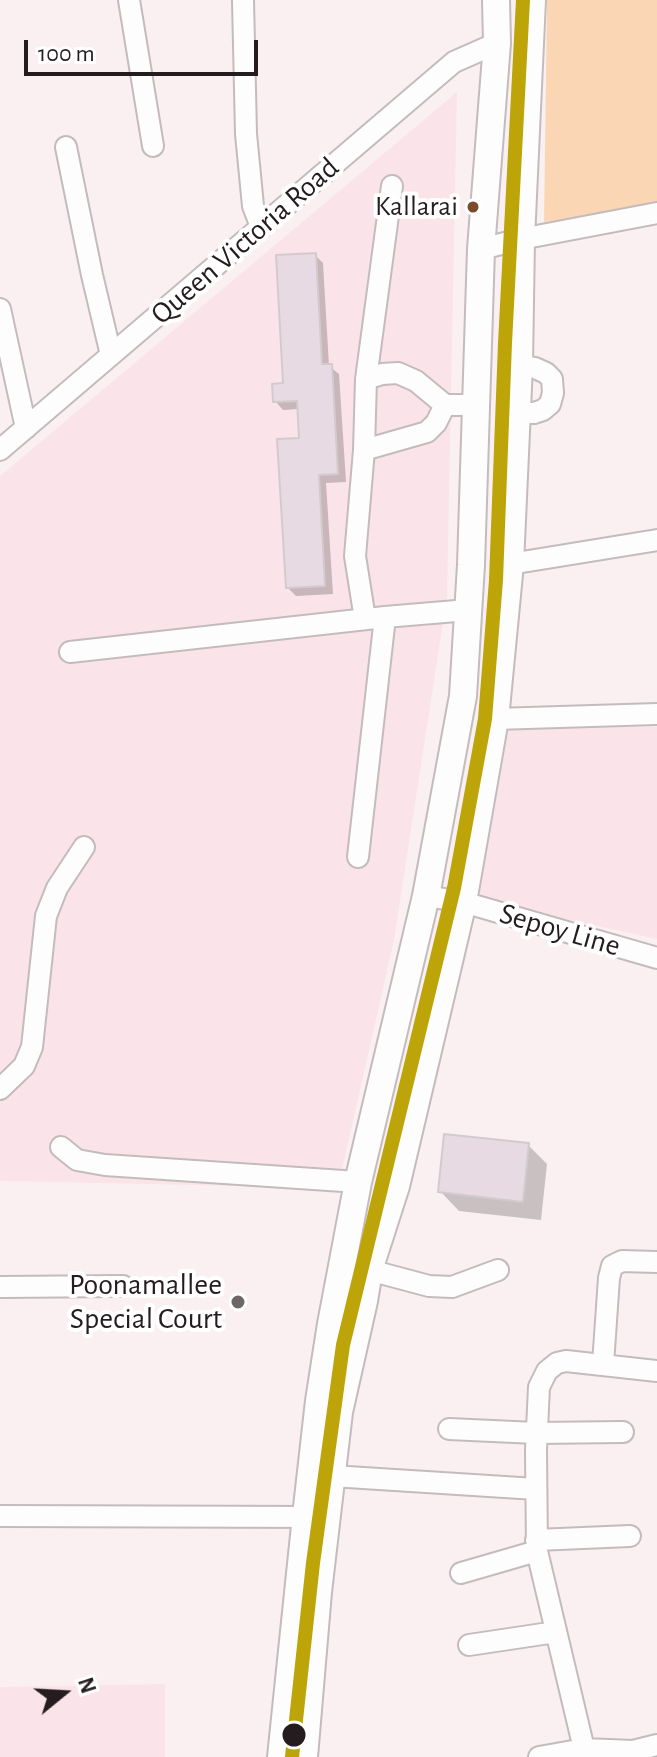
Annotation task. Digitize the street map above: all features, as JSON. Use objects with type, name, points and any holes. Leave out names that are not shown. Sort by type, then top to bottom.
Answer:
[{"type":"main road","points":[[304,1757],[319,1401],[358,1182],[426,896],[463,696],[481,249],[497,43],[496,0]]},
{"type":"main road","points":[[281,1757],[316,1517],[332,1476],[339,1412],[369,1270],[396,1186],[463,902],[495,719],[510,564],[532,0]]},
{"type":"street","points":[[129,0],[153,146]]},
{"type":"street","points":[[243,0],[246,134],[253,206],[261,227]]},
{"type":"street","name":"Queen Victoria Road","points":[[0,450],[454,62],[497,43]]},
{"type":"street","points":[[66,147],[111,355]]},
{"type":"street","points":[[358,857],[375,618],[355,556],[364,450],[366,379],[392,186]]},
{"type":"street","points":[[481,249],[657,213]]},
{"type":"street","points":[[0,309],[26,428]]},
{"type":"street","points":[[517,413],[543,410],[550,404],[553,393],[552,379],[546,373],[519,365]]},
{"type":"street","points":[[366,379],[398,373],[416,381],[445,405],[477,405]]},
{"type":"street","points":[[364,450],[427,432],[436,423],[445,405]]},
{"type":"street","points":[[510,564],[657,540]]},
{"type":"street","points":[[70,652],[468,610]]},
{"type":"street","points":[[495,719],[657,714]]},
{"type":"street","points":[[0,1089],[24,1066],[32,1047],[46,916],[57,888],[84,847]]},
{"type":"street","name":"Sepoy Line","points":[[426,896],[463,902],[657,958]]},
{"type":"street","points":[[61,1147],[77,1160],[105,1165],[358,1182]]},
{"type":"street","points":[[603,1364],[612,1266],[622,1261],[657,1262]]},
{"type":"street","points":[[369,1270],[429,1286],[452,1287],[498,1270]]},
{"type":"street","points":[[0,1287],[123,1286]]},
{"type":"street","points":[[584,1749],[536,1546],[539,1387],[547,1371],[566,1361],[657,1371]]},
{"type":"street","points":[[449,1429],[536,1433],[623,1432]]},
{"type":"street","points":[[332,1476],[536,1489]]},
{"type":"street","points":[[0,1516],[316,1517]]},
{"type":"street","points":[[461,1573],[536,1546],[630,1536]]},
{"type":"street","points":[[469,1645],[556,1632]]},
{"type":"street","points":[[539,1757],[584,1749],[633,1751],[657,1745]]},
{"type":"shaded area","points":[[547,0],[657,0],[657,208],[544,222]]},
{"type":"shaded area","points":[[457,92],[447,597],[394,940],[338,1188],[0,1181],[0,476]]},
{"type":"shaded area","points":[[657,727],[657,939],[465,897],[495,728]]},
{"type":"shaded area","points":[[165,1684],[165,1757],[0,1757],[0,1687]]},
{"type":"building","points":[[316,253],[322,364],[332,364],[338,474],[319,475],[325,586],[286,588],[277,439],[299,438],[297,401],[273,402],[272,384],[283,383],[276,255]]},
{"type":"building","points":[[444,1134],[529,1143],[523,1202],[438,1192]]},
{"type":"transit line","points":[[292,1757],[313,1563],[343,1345],[454,888],[485,719],[496,580],[523,0]]},
{"type":"place","name":"Kallarai","points":[[473,207]]},
{"type":"place","name":"Poonamallee Special Court","points":[[238,1302]]}]
